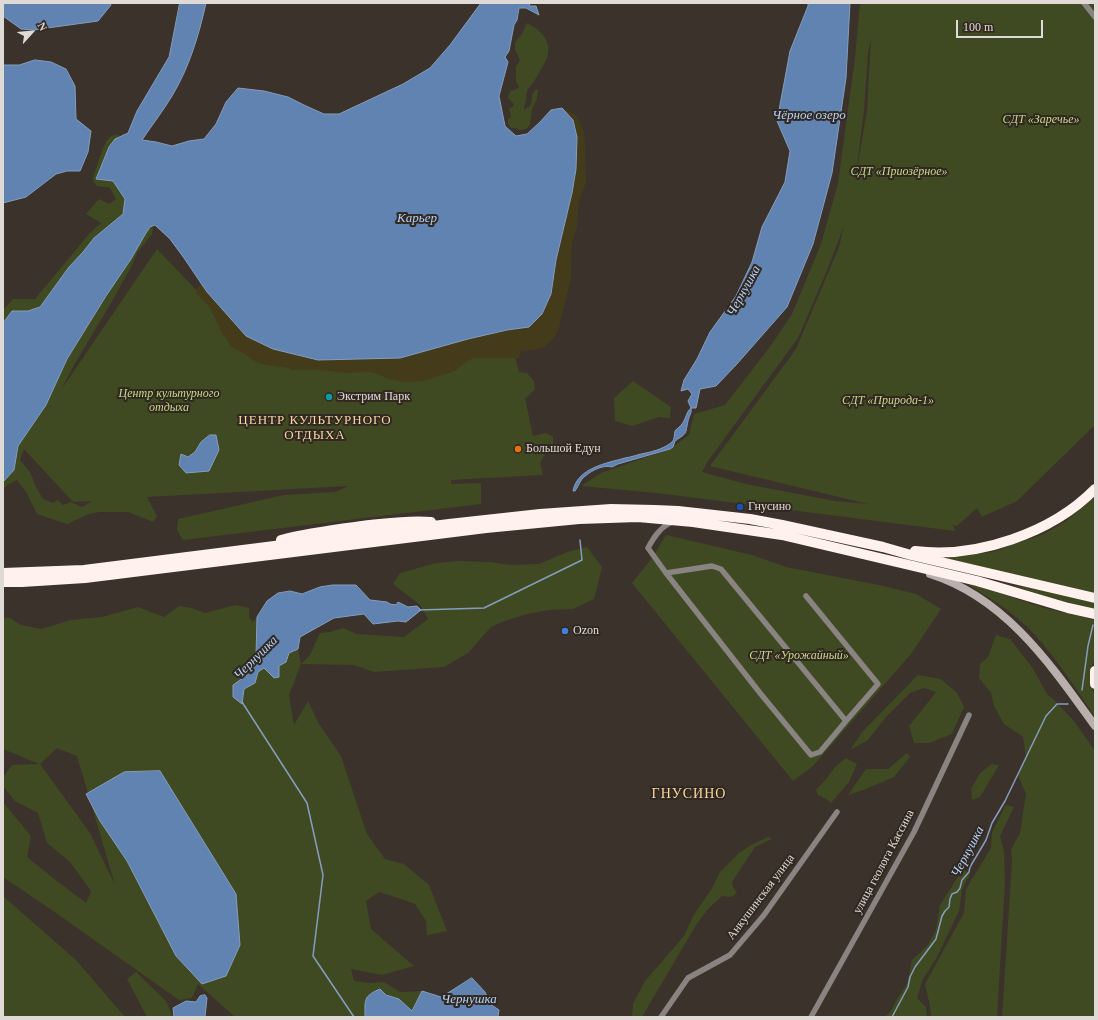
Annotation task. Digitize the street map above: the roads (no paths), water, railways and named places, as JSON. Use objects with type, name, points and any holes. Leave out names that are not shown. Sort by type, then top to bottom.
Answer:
[{"type":"highway","points":[[883,547],[923,552],[939,552],[973,549],[1003,543],[1036,530],[1050,522],[1066,512],[1095,489]]},
{"type":"highway","points":[[3,573],[84,570],[461,523],[578,511],[611,509],[655,510],[697,512],[789,526],[1095,598]]},
{"type":"highway","points":[[3,582],[92,577],[549,521],[638,517],[677,520],[782,535],[977,581],[1068,608],[1095,614]]},
{"type":"highway","points":[[1095,671],[1095,684]]},
{"type":"main road","points":[[882,558],[951,582],[978,598],[1003,616],[1040,652],[1095,726]]},
{"type":"street","points":[[1084,3],[1095,17]]},
{"type":"street","points":[[677,520],[668,523],[663,527],[656,534],[648,548],[760,693],[811,755],[820,752],[878,684],[806,596]]},
{"type":"street","points":[[666,573],[712,566],[721,569],[846,721]]},
{"type":"street","name":"улица геолога Кассина","points":[[811,1017],[914,832],[969,715]]},
{"type":"street","name":"Анкушинская улица","points":[[661,1017],[688,978],[730,955],[764,915],[837,812]]},
{"type":"water","points":[[3,3],[110,3],[111,5],[98,21],[33,30],[21,29],[3,16]]},
{"type":"water","name":"Карьер","points":[[180,3],[206,3],[197,39],[184,74],[169,102],[142,140],[172,146],[189,141],[204,139],[216,124],[226,102],[238,88],[264,91],[288,97],[324,114],[339,114],[403,84],[430,68],[450,45],[481,3],[530,3],[529,6],[536,6],[539,15],[526,8],[519,8],[509,51],[505,57],[508,62],[499,96],[505,126],[516,136],[527,134],[551,110],[562,108],[573,120],[577,137],[576,169],[572,193],[556,260],[551,294],[542,314],[529,327],[507,330],[468,339],[400,358],[318,360],[273,349],[246,336],[207,292],[170,239],[155,225],[150,227],[146,233],[67,359],[46,405],[18,446],[14,470],[3,482],[3,323],[12,311],[28,311],[40,307],[69,267],[94,238],[123,214],[125,199],[113,181],[96,179],[109,147],[115,139],[128,133],[137,111],[169,57]]},
{"type":"water","name":"Чёрное озеро","points":[[808,3],[850,3],[846,78],[832,173],[813,244],[787,307],[716,386],[700,389],[696,408],[691,408],[688,401],[692,394],[688,389],[681,391],[684,380],[697,359],[710,332],[736,296],[752,262],[762,227],[785,182],[790,151],[777,121],[790,51]]},
{"type":"water","points":[[35,60],[51,62],[66,69],[75,86],[76,119],[91,131],[88,152],[80,171],[67,171],[56,174],[26,197],[3,203],[3,65],[19,65]]},
{"type":"water","points":[[691,408],[686,431],[675,441],[673,447],[612,467],[608,466],[596,469],[582,479],[575,491],[573,491],[580,477],[594,468],[610,462],[663,448],[672,442],[675,431],[682,424]]},
{"type":"water","points":[[210,435],[216,435],[219,450],[209,471],[186,473],[179,465],[181,454],[188,457],[195,452],[201,442]]},
{"type":"water","points":[[333,585],[356,585],[370,600],[387,602],[396,605],[398,602],[408,607],[417,606],[421,610],[406,622],[398,621],[373,624],[364,614],[334,618],[300,637],[298,649],[289,653],[286,662],[279,666],[279,677],[274,678],[264,668],[258,672],[255,683],[244,689],[242,704],[233,697],[233,685],[247,675],[256,656],[257,617],[267,601],[278,593],[290,591],[302,594],[320,587]]},
{"type":"water","points":[[160,771],[236,894],[240,945],[226,976],[202,984],[176,956],[127,861],[100,821],[86,794],[124,772]]},
{"type":"water","name":"Чернушка","points":[[472,978],[485,992],[490,1004],[499,1010],[498,1017],[365,1017],[366,999],[370,994],[380,989],[386,995],[399,999],[412,1011],[422,991],[441,997]]},
{"type":"water","points":[[205,995],[207,998],[205,1017],[174,1017],[173,1008],[186,1001],[196,1002],[200,996]]},
{"type":"waterway","name":"Чернушка","points":[[419,610],[484,608],[582,560],[580,540]]},
{"type":"waterway","points":[[1082,690],[1088,646],[1093,625]]},
{"type":"waterway","name":"Чернушка","points":[[242,702],[307,803],[323,875],[313,956],[354,1017]]},
{"type":"waterway","name":"Чернушка","points":[[892,1017],[908,987],[910,977],[915,967],[936,939],[942,916],[949,907],[952,894],[957,892],[960,888],[962,880],[969,872],[970,867],[986,840],[992,823],[1005,801],[1046,716],[1057,704],[1068,704]]},
{"type":"place","name":"Экстрим Парк","points":[[329,397]]},
{"type":"place","name":"Большой Едун","points":[[518,449]]},
{"type":"place","name":"Гнусино","points":[[740,507]]},
{"type":"place","name":"Ozon","points":[[565,631]]},
{"type":"district","name":"ЦЕНТР КУЛЬТУРНОГО ОТДЫХА","points":[[315,428]]},
{"type":"district","name":"ГНУСИНО","points":[[689,794]]},
{"type":"park label","name":"СДТ «Заречье»","points":[[1041,120]]},
{"type":"park label","name":"СДТ «Приозёрное»","points":[[899,172]]},
{"type":"park label","name":"Центр культурного отдыха","points":[[169,401]]},
{"type":"park label","name":"СДТ «Природа-1»","points":[[888,401]]},
{"type":"park label","name":"СДТ «Урожайный»","points":[[799,656]]}]
